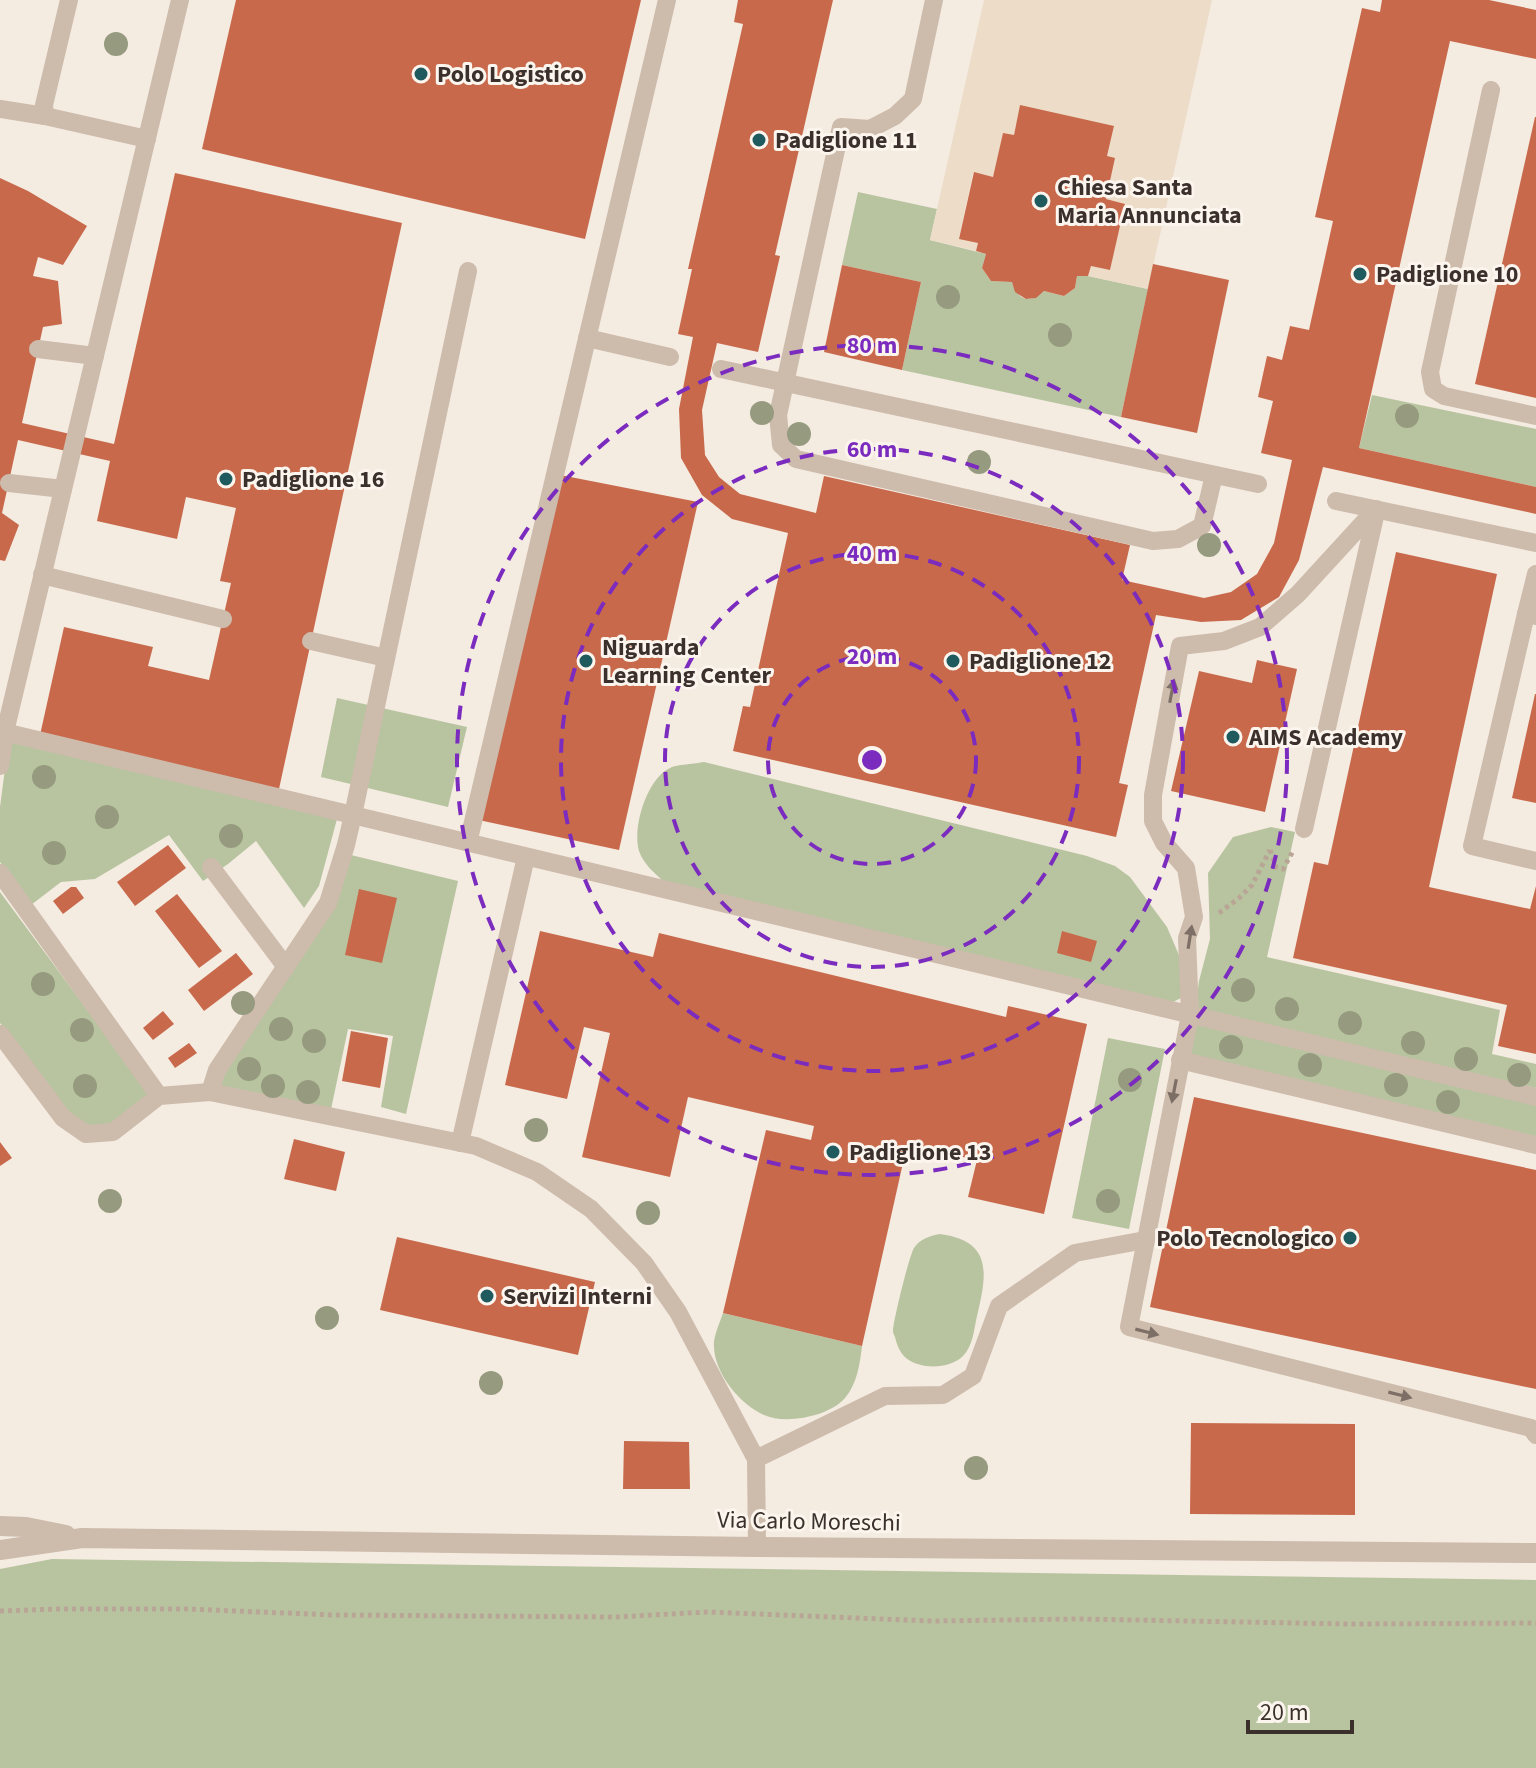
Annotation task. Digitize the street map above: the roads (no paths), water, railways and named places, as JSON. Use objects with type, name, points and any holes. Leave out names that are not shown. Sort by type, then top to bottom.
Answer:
[{"type":"street","name":"Via Carlo Moreschi","points":[[0,1526],[26,1527],[82,1538]]},
{"type":"street","name":"Via Carlo Moreschi","points":[[0,1550],[82,1538],[1536,1553]]},
{"type":"lane","points":[[45,116],[44,105],[69,0]]},
{"type":"lane","points":[[0,766],[2,732],[180,0]]},
{"type":"lane","points":[[468,843],[667,0]]},
{"type":"lane","points":[[934,0],[913,99],[895,116],[870,129],[841,127],[778,415],[781,445],[796,459],[1153,541],[1178,539],[1202,526],[1214,475]]},
{"type":"lane","points":[[1491,90],[1430,372],[1433,389],[1444,396],[1536,416]]},
{"type":"lane","points":[[0,109],[147,139]]},
{"type":"lane","points":[[210,1092],[217,1070],[328,903],[353,815],[468,271]]},
{"type":"lane","points":[[587,338],[670,357]]},
{"type":"lane","points":[[38,349],[95,356]]},
{"type":"lane","points":[[721,369],[1258,484]]},
{"type":"lane","points":[[9,483],[63,489]]},
{"type":"lane","points":[[1336,501],[1536,543]]},
{"type":"lane","points":[[1304,829],[1376,509]]},
{"type":"lane","points":[[1376,509],[1298,594],[1260,627],[1224,641],[1180,646],[1153,795],[1153,821],[1164,843],[1186,868],[1194,917],[1187,938],[1190,1015],[1129,1327],[1534,1431]]},
{"type":"lane","points":[[1536,574],[1531,615],[1472,846],[1536,861]]},
{"type":"lane","points":[[42,575],[223,619]]},
{"type":"lane","points":[[311,641],[386,658]]},
{"type":"lane","points":[[2,732],[1536,1097]]},
{"type":"lane","points":[[460,1143],[526,857]]},
{"type":"lane","points":[[211,867],[286,967]]},
{"type":"lane","points":[[0,873],[159,1096]]},
{"type":"lane","points":[[0,1034],[63,1118],[86,1134],[113,1132],[159,1096],[210,1092],[476,1146],[537,1172],[591,1209],[644,1263],[678,1312],[756,1459],[757,1547]]},
{"type":"lane","points":[[1180,1060],[1536,1145]]},
{"type":"lane","points":[[756,1459],[885,1396],[943,1395],[973,1376],[999,1306],[1075,1253],[1145,1240]]},
{"type":"place","name":"Polo Logistico","points":[[421,74]]},
{"type":"place","name":"Padiglione 11","points":[[759,140]]},
{"type":"place","name":"Chiesa Santa Maria Annunciata","points":[[1041,201]]},
{"type":"place","name":"Padiglione 10","points":[[1360,274]]},
{"type":"place","name":"Padiglione 16","points":[[226,479]]},
{"type":"place","name":"Niguarda Learning Center","points":[[586,661]]},
{"type":"place","name":"Padiglione 12","points":[[953,661]]},
{"type":"place","name":"AIMS Academy","points":[[1233,737]]},
{"type":"place","name":"Padiglione 13","points":[[833,1152]]},
{"type":"place","name":"Polo Tecnologico","points":[[1350,1238]]},
{"type":"place","name":"Servizi Interni","points":[[487,1296]]}]
